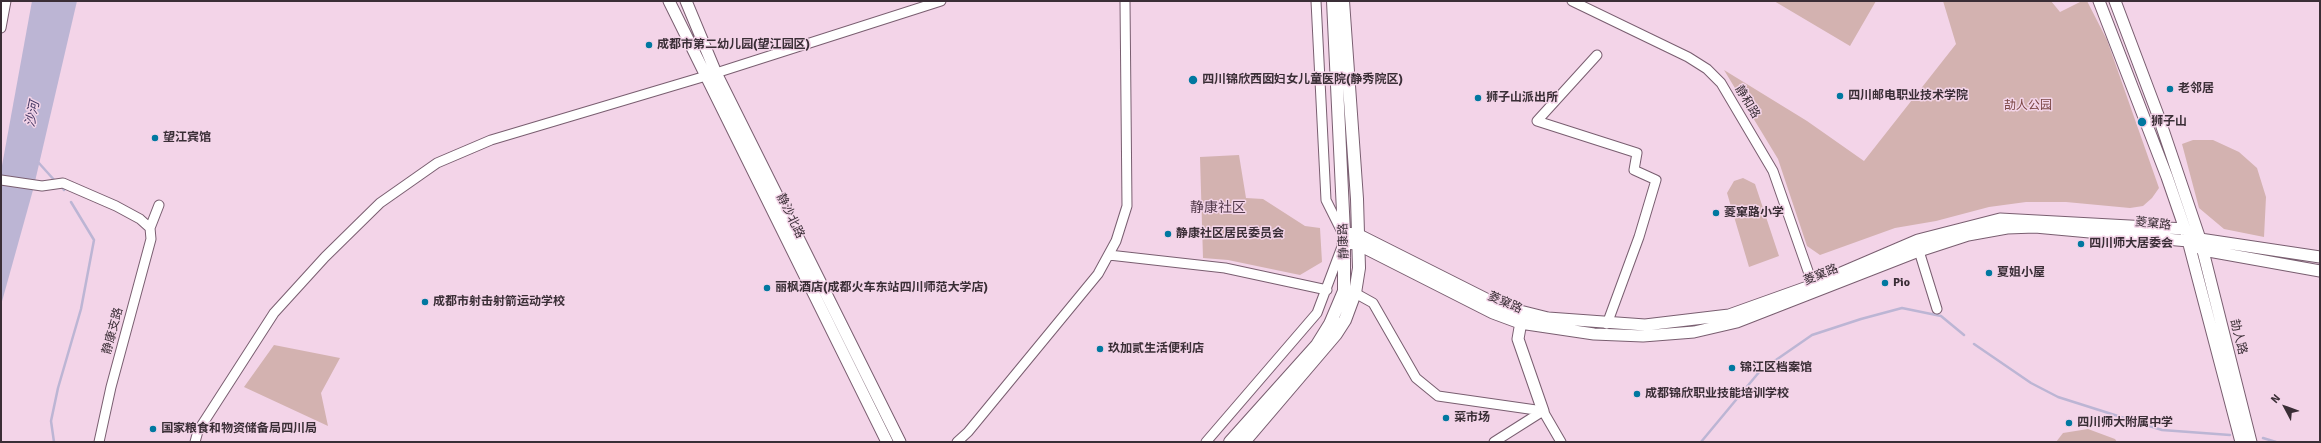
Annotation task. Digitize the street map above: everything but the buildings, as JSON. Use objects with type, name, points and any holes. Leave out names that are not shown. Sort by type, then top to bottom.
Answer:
[{"type":"main road","name":"静康路","points":[[1230,442],[1317,345],[1330,324],[1344,291],[1333,1]]},
{"type":"main road","name":"静康路","points":[[1244,442],[1336,334],[1345,320],[1356,293],[1359,268],[1357,199],[1343,1]]},
{"type":"street","points":[[1,28],[6,1]]},
{"type":"street","name":"静沙北路","points":[[669,1],[711,74],[900,442]]},
{"type":"street","name":"静沙北路","points":[[686,1],[711,74],[887,442]]},
{"type":"street","points":[[195,442],[198,431],[274,313],[325,257],[380,203],[430,167],[491,140],[711,74],[940,1]]},
{"type":"street","points":[[957,442],[968,432],[1093,280],[1116,241],[1127,206],[1125,1]]},
{"type":"street","points":[[1206,442],[1318,313],[1327,290],[1343,237],[1326,200],[1316,1]]},
{"type":"street","name":"静和路","points":[[1572,1],[1688,57],[1707,69],[1718,79],[1773,171],[1814,288]]},
{"type":"street","points":[[2099,1],[2167,177],[2185,229],[2241,442]]},
{"type":"street","name":"劼人路","points":[[2115,1],[2158,116],[2201,244],[2251,442]]},
{"type":"street","points":[[1597,55],[1537,121],[1637,153],[1634,170],[1656,180],[1639,237],[1607,324]]},
{"type":"street","points":[[5,181],[20,185],[58,184],[116,206],[140,219],[150,228]]},
{"type":"street","name":"静康支路","points":[[99,442],[111,386],[151,239],[150,228],[159,205]]},
{"type":"street","name":"菱窠路","points":[[1357,239],[1493,313],[1520,323],[1594,334],[1643,336],[1694,332],[1737,322],[1918,240],[2000,219],[2185,229],[2201,244],[2320,257]]},
{"type":"street","name":"菱窠路","points":[[1343,237],[1357,239],[1500,306],[1548,318],[1607,324],[1668,324],[1729,315],[1814,288],[1919,250],[1968,235],[2007,228],[2035,227],[2188,241],[2320,271]]},
{"type":"street","points":[[1919,250],[1937,309]]},
{"type":"street","points":[[1109,255],[1225,268],[1327,290]]},
{"type":"street","points":[[1356,293],[1373,303],[1416,378],[1438,396],[1543,411]]},
{"type":"street","points":[[1523,312],[1518,339],[1543,411],[1561,442]]},
{"type":"street","points":[[1494,442],[1543,411]]},
{"type":"green space","points":[[1774,1],[1876,1],[1850,46]]},
{"type":"green space","name":"劼人公园","points":[[1943,1],[2051,1],[2060,12],[2082,1],[2087,1],[2107,40],[2159,188],[2152,198],[2143,206],[2130,208],[2066,202],[2026,202],[1989,207],[1936,221],[1895,228],[1820,255],[1807,246],[1778,159],[1724,70],[1807,121],[1864,161],[1956,44]]},
{"type":"green space","points":[[2193,140],[2213,140],[2239,152],[2257,168],[2266,197],[2264,237],[2224,229],[2199,208],[2182,144]]},
{"type":"green space","points":[[1239,155],[1246,198],[1263,199],[1305,226],[1320,228],[1322,262],[1300,275],[1228,260],[1203,258],[1200,157]]},
{"type":"green space","points":[[1743,178],[1755,184],[1779,256],[1749,267],[1727,193],[1734,181]]},
{"type":"green space","points":[[274,345],[340,358],[321,393],[328,426],[244,387]]},
{"type":"green space","points":[[2088,429],[2115,439],[2117,442],[2056,442],[2063,433]]},
{"type":"water","name":"沙河","points":[[32,1],[77,1],[33,190],[1,305],[1,171]]},
{"type":"waterway","points":[[38,162],[56,182]]},
{"type":"waterway","points":[[60,185],[64,190]]},
{"type":"waterway","points":[[54,442],[51,421],[58,388],[81,309],[94,240],[71,202]]},
{"type":"waterway","points":[[1701,442],[1760,371],[1812,335],[1861,319],[1902,308],[1941,316],[1964,335]]},
{"type":"waterway","points":[[1974,344],[2031,383],[2058,397],[2162,430],[2230,435]]},
{"type":"waterway","points":[[2263,438],[2276,442]]},
{"type":"place","name":"成都市第二幼儿园(望江园区)","points":[[649,45]]},
{"type":"place","name":"四川锦欣西囡妇女儿童医院(静秀院区)","points":[[1193,80]]},
{"type":"place","name":"老邻居","points":[[2170,89]]},
{"type":"place","name":"四川邮电职业技术学院","points":[[1840,96]]},
{"type":"place","name":"狮子山派出所","points":[[1478,98]]},
{"type":"place","name":"狮子山","points":[[2142,122]]},
{"type":"place","name":"望江宾馆","points":[[155,138]]},
{"type":"place","name":"菱窠路小学","points":[[1716,213]]},
{"type":"place","name":"静康社区居民委员会","points":[[1168,234]]},
{"type":"place","name":"四川师大居委会","points":[[2081,244]]},
{"type":"place","name":"夏姐小屋","points":[[1989,273]]},
{"type":"place","name":"Pio","points":[[1885,283]]},
{"type":"place","name":"丽枫酒店(成都火车东站四川师范大学店)","points":[[767,288]]},
{"type":"place","name":"成都市射击射箭运动学校","points":[[425,302]]},
{"type":"place","name":"玖加贰生活便利店","points":[[1100,349]]},
{"type":"place","name":"锦江区档案馆","points":[[1732,368]]},
{"type":"place","name":"成都锦欣职业技能培训学校","points":[[1637,394]]},
{"type":"place","name":"菜市场","points":[[1446,418]]},
{"type":"place","name":"四川师大附属中学","points":[[2069,423]]},
{"type":"place","name":"国家粮食和物资储备局四川局","points":[[153,429]]},
{"type":"district","name":"静康社区","points":[[1218,208]]}]
